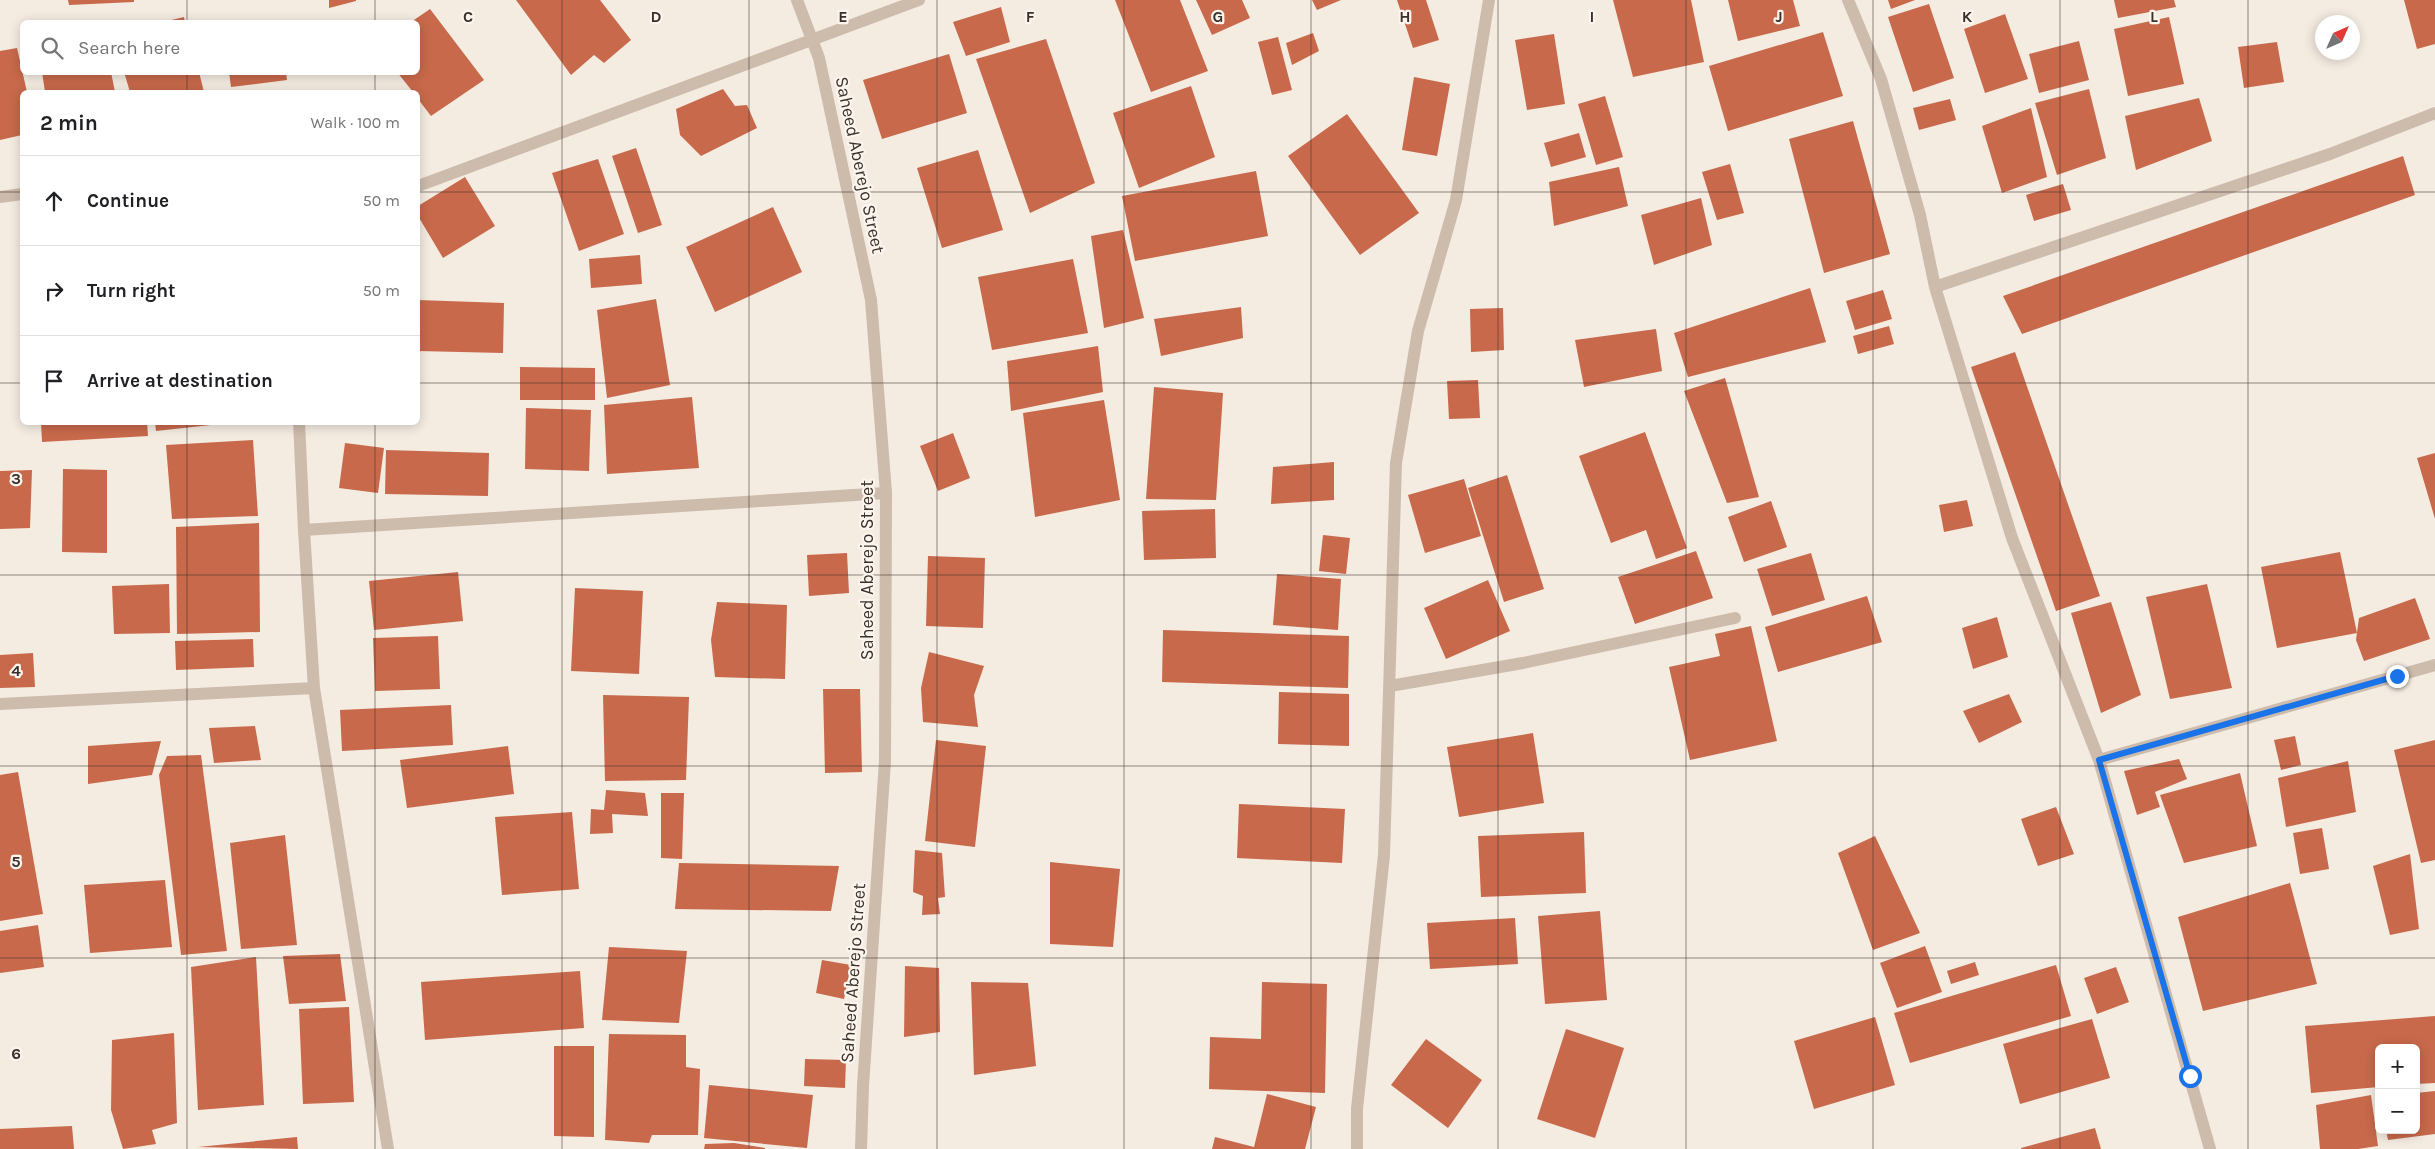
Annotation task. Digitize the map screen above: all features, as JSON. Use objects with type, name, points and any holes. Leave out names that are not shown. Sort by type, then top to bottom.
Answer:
[{"type":"street","name":"Saheed Aberejo Street","points":[[797,0],[819,58],[871,300],[886,493],[885,761],[863,1086],[861,1149]]},
{"type":"street","points":[[420,185],[918,0]]},
{"type":"street","points":[[1357,1149],[1357,1109],[1384,855],[1396,463],[1418,330],[1456,200],[1489,0]]},
{"type":"street","points":[[1848,0],[1881,79],[1920,215],[1935,287],[1986,448],[2012,538],[2099,760],[2210,1149]]},
{"type":"street","points":[[1935,287],[2330,154],[2435,113]]},
{"type":"street","points":[[0,197],[20,194]]},
{"type":"street","points":[[299,425],[314,688],[388,1149]]},
{"type":"street","points":[[304,530],[886,493]]},
{"type":"street","points":[[1390,686],[1524,663],[1734,618]]},
{"type":"street","points":[[2099,760],[2435,665]]},
{"type":"street","points":[[0,704],[314,688]]},
{"type":"building","points":[[68,0],[134,0],[134,2],[69,5]]},
{"type":"building","points":[[329,0],[356,0],[356,1],[329,8]]},
{"type":"building","points":[[516,0],[600,0],[631,40],[604,63],[594,55],[571,75]]},
{"type":"building","points":[[1115,0],[1180,0],[1208,71],[1151,92]]},
{"type":"building","points":[[1196,0],[1242,0],[1250,18],[1212,35]]},
{"type":"building","points":[[1312,0],[1341,0],[1317,10]]},
{"type":"building","points":[[1397,0],[1426,0],[1439,40],[1413,48]]},
{"type":"building","points":[[1613,0],[1691,0],[1704,62],[1633,77]]},
{"type":"building","points":[[1728,0],[1793,0],[1800,26],[1738,41]]},
{"type":"building","points":[[1888,0],[1915,0],[1891,9]]},
{"type":"building","points":[[2114,0],[2174,0],[2176,7],[2118,18]]},
{"type":"building","points":[[2404,0],[2435,0],[2435,44],[2417,49]]},
{"type":"building","points":[[1929,4],[1954,78],[1913,92],[1888,17]]},
{"type":"building","points":[[1001,7],[1010,42],[966,56],[953,22]]},
{"type":"building","points":[[430,9],[484,80],[431,116],[420,102],[420,90],[411,90],[399,75],[420,75],[420,20],[414,20]]},
{"type":"building","points":[[2005,14],[2028,79],[1985,93],[1964,29]]},
{"type":"building","points":[[184,17],[185,20],[171,20]]},
{"type":"building","points":[[2169,17],[2184,84],[2128,96],[2114,29]]},
{"type":"building","points":[[1823,32],[1843,96],[1728,131],[1709,66]]},
{"type":"building","points":[[1313,33],[1319,51],[1292,65],[1286,43]]},
{"type":"building","points":[[1554,34],[1565,104],[1527,110],[1515,40]]},
{"type":"building","points":[[1278,37],[1292,90],[1272,95],[1258,42]]},
{"type":"building","points":[[1046,39],[1095,183],[1030,213],[976,59]]},
{"type":"building","points":[[2079,41],[2089,80],[2039,93],[2029,54]]},
{"type":"building","points":[[2277,42],[2284,82],[2244,88],[2238,47]]},
{"type":"building","points":[[17,48],[20,61],[20,75],[23,75],[27,90],[20,90],[20,135],[0,140],[0,51]]},
{"type":"building","points":[[949,54],[967,113],[882,139],[863,80]]},
{"type":"building","points":[[42,75],[112,75],[115,90],[45,90]]},
{"type":"building","points":[[125,75],[200,75],[204,90],[129,90]]},
{"type":"building","points":[[229,75],[286,75],[287,80],[231,87]]},
{"type":"building","points":[[1414,77],[1450,84],[1437,156],[1402,150]]},
{"type":"building","points":[[1191,86],[1215,157],[1139,188],[1113,113]]},
{"type":"building","points":[[723,89],[735,106],[747,105],[757,128],[701,156],[680,135],[676,109]]},
{"type":"building","points":[[2089,89],[2106,158],[2057,175],[2035,103]]},
{"type":"building","points":[[1605,96],[1623,157],[1596,165],[1578,104]]},
{"type":"building","points":[[2199,98],[2212,141],[2136,170],[2125,116]]},
{"type":"building","points":[[1950,99],[1956,120],[1919,130],[1913,108]]},
{"type":"building","points":[[2031,108],[2047,177],[2002,193],[1982,126]]},
{"type":"building","points":[[1347,114],[1419,213],[1360,255],[1288,156]]},
{"type":"building","points":[[1853,121],[1890,254],[1824,273],[1789,139]]},
{"type":"building","points":[[1579,133],[1586,157],[1551,167],[1544,143]]},
{"type":"building","points":[[636,148],[662,225],[638,233],[612,156]]},
{"type":"building","points":[[978,150],[1003,230],[942,248],[917,168]]},
{"type":"building","points":[[2403,156],[2415,195],[2022,334],[2003,296]]},
{"type":"building","points":[[598,159],[624,234],[579,251],[552,173]]},
{"type":"building","points":[[1730,164],[1744,213],[1717,220],[1702,172]]},
{"type":"building","points":[[1619,167],[1628,206],[1554,226],[1549,182]]},
{"type":"building","points":[[1256,171],[1268,236],[1135,261],[1122,196]]},
{"type":"building","points":[[465,177],[495,226],[443,258],[420,219],[420,205]]},
{"type":"building","points":[[2063,184],[2071,210],[2034,221],[2026,195]]},
{"type":"building","points":[[1701,198],[1712,245],[1654,265],[1641,215]]},
{"type":"building","points":[[773,207],[802,272],[715,312],[686,247]]},
{"type":"building","points":[[1123,230],[1144,318],[1104,328],[1091,236]]},
{"type":"building","points":[[640,255],[642,284],[591,288],[589,259]]},
{"type":"building","points":[[1073,259],[1088,333],[992,350],[978,277]]},
{"type":"building","points":[[1810,288],[1826,342],[1688,377],[1674,333]]},
{"type":"building","points":[[1883,290],[1892,319],[1855,330],[1846,301]]},
{"type":"building","points":[[656,299],[670,385],[607,398],[597,310]]},
{"type":"building","points":[[420,300],[504,303],[503,353],[420,351]]},
{"type":"building","points":[[1241,307],[1243,338],[1161,356],[1154,319]]},
{"type":"building","points":[[1503,308],[1504,350],[1471,352],[1470,309]]},
{"type":"building","points":[[1889,326],[1894,344],[1858,354],[1853,336]]},
{"type":"building","points":[[1656,329],[1662,371],[1584,387],[1575,340]]},
{"type":"building","points":[[1098,346],[1103,392],[1011,411],[1007,361]]},
{"type":"building","points":[[2015,352],[2100,596],[2056,611],[1971,367]]},
{"type":"building","points":[[520,367],[595,368],[595,400],[520,400]]},
{"type":"building","points":[[1725,378],[1759,497],[1727,503],[1684,391]]},
{"type":"building","points":[[1478,380],[1480,418],[1449,419],[1447,381]]},
{"type":"building","points":[[1154,387],[1223,393],[1216,500],[1146,499]]},
{"type":"building","points":[[692,397],[699,468],[607,474],[604,405]]},
{"type":"building","points":[[1104,400],[1120,500],[1035,517],[1023,413]]},
{"type":"building","points":[[526,408],[591,410],[589,471],[525,469]]},
{"type":"building","points":[[41,425],[147,425],[148,436],[42,442]]},
{"type":"building","points":[[155,425],[211,425],[156,431]]},
{"type":"building","points":[[1645,432],[1687,548],[1656,559],[1646,530],[1611,543],[1579,456]]},
{"type":"building","points":[[953,433],[970,478],[938,491],[920,446]]},
{"type":"building","points":[[253,440],[258,516],[172,519],[166,445]]},
{"type":"building","points":[[345,443],[384,448],[378,493],[339,488]]},
{"type":"building","points":[[386,450],[489,453],[488,496],[385,494]]},
{"type":"building","points":[[2435,453],[2435,519],[2417,458]]},
{"type":"building","points":[[1334,462],[1334,500],[1271,504],[1273,467]]},
{"type":"building","points":[[63,469],[107,470],[107,553],[62,552]]},
{"type":"building","points":[[32,470],[30,528],[0,529],[0,471]]},
{"type":"building","points":[[1507,475],[1544,589],[1504,602],[1468,488]]},
{"type":"building","points":[[1464,479],[1481,536],[1425,553],[1408,495]]},
{"type":"building","points":[[1967,500],[1973,526],[1944,532],[1939,505]]},
{"type":"building","points":[[1771,501],[1787,547],[1744,562],[1728,517]]},
{"type":"building","points":[[1215,509],[1216,558],[1144,560],[1142,511]]},
{"type":"building","points":[[259,523],[260,632],[177,634],[176,527]]},
{"type":"building","points":[[1323,535],[1350,538],[1346,574],[1319,571]]},
{"type":"building","points":[[1696,551],[1713,598],[1635,624],[1618,577]]},
{"type":"building","points":[[2340,552],[2357,633],[2277,648],[2261,567]]},
{"type":"building","points":[[847,553],[849,593],[809,596],[807,555]]},
{"type":"building","points":[[1811,553],[1825,600],[1772,616],[1757,569]]},
{"type":"building","points":[[928,556],[985,558],[983,628],[926,626]]},
{"type":"building","points":[[458,572],[463,621],[374,630],[369,581]]},
{"type":"building","points":[[1277,574],[1341,579],[1338,630],[1273,625]]},
{"type":"building","points":[[1488,580],[1510,631],[1446,659],[1424,608]]},
{"type":"building","points":[[169,584],[170,633],[114,634],[112,586]]},
{"type":"building","points":[[2207,584],[2232,688],[2170,699],[2146,597]]},
{"type":"building","points":[[575,588],[643,591],[639,674],[571,671]]},
{"type":"building","points":[[1867,596],[1882,642],[1778,672],[1765,627]]},
{"type":"building","points":[[2415,598],[2430,639],[2364,661],[2356,640],[2359,618]]},
{"type":"building","points":[[717,602],[787,605],[785,679],[715,677],[711,640]]},
{"type":"building","points":[[2111,602],[2141,695],[2101,713],[2071,613]]},
{"type":"building","points":[[1997,617],[2008,657],[1973,669],[1962,628]]},
{"type":"building","points":[[1751,626],[1777,741],[1690,760],[1669,667],[1720,656],[1715,634]]},
{"type":"building","points":[[1163,630],[1349,636],[1348,688],[1162,682]]},
{"type":"building","points":[[438,636],[440,689],[375,691],[373,638]]},
{"type":"building","points":[[253,639],[254,667],[176,670],[175,641]]},
{"type":"building","points":[[929,652],[984,666],[974,695],[978,727],[923,722],[921,688]]},
{"type":"building","points":[[33,653],[35,687],[0,688],[0,655]]},
{"type":"building","points":[[823,689],[860,689],[862,772],[825,773]]},
{"type":"building","points":[[1279,692],[1349,694],[1349,746],[1278,744]]},
{"type":"building","points":[[2009,694],[2022,722],[1979,743],[1963,711]]},
{"type":"building","points":[[603,695],[689,697],[686,780],[605,781]]},
{"type":"building","points":[[451,705],[453,745],[342,751],[340,710]]},
{"type":"building","points":[[255,726],[261,760],[214,763],[209,728]]},
{"type":"building","points":[[1533,733],[1544,803],[1459,817],[1447,747]]},
{"type":"building","points":[[2295,736],[2301,765],[2281,770],[2274,740]]},
{"type":"building","points":[[936,740],[986,746],[975,847],[925,841]]},
{"type":"building","points":[[2435,740],[2435,860],[2421,863],[2394,750]]},
{"type":"building","points":[[161,741],[152,775],[88,784],[88,746]]},
{"type":"building","points":[[508,746],[514,794],[407,808],[400,760]]},
{"type":"building","points":[[201,755],[227,951],[181,955],[159,775],[167,756]]},
{"type":"building","points":[[2179,759],[2187,779],[2155,792],[2160,807],[2137,815],[2124,771]]},
{"type":"building","points":[[2348,761],[2356,812],[2286,827],[2278,778]]},
{"type":"building","points":[[18,772],[43,914],[0,921],[0,775]]},
{"type":"building","points":[[2240,773],[2257,846],[2184,863],[2160,795]]},
{"type":"building","points":[[606,790],[645,793],[648,816],[612,814],[613,833],[590,834],[591,809],[604,810]]},
{"type":"building","points":[[661,793],[684,793],[682,859],[661,858]]},
{"type":"building","points":[[1239,804],[1345,809],[1342,863],[1237,858]]},
{"type":"building","points":[[2056,807],[2074,854],[2038,866],[2021,819]]},
{"type":"building","points":[[572,812],[579,889],[502,895],[495,817]]},
{"type":"building","points":[[2322,828],[2329,869],[2300,874],[2293,833]]},
{"type":"building","points":[[1584,832],[1586,893],[1481,897],[1478,836]]},
{"type":"building","points":[[285,835],[297,945],[241,949],[230,843]]},
{"type":"building","points":[[1875,836],[1920,933],[1873,950],[1838,853]]},
{"type":"building","points":[[915,850],[942,853],[945,897],[938,898],[940,914],[922,915],[923,896],[913,892]]},
{"type":"building","points":[[2410,854],[2419,929],[2390,935],[2373,866]]},
{"type":"building","points":[[1050,862],[1120,869],[1113,947],[1050,944]]},
{"type":"building","points":[[679,863],[839,866],[831,911],[675,909]]},
{"type":"building","points":[[165,880],[172,947],[90,953],[84,885]]},
{"type":"building","points":[[2290,883],[2317,984],[2203,1011],[2178,917]]},
{"type":"building","points":[[1600,911],[1607,1000],[1545,1004],[1538,916]]},
{"type":"building","points":[[1515,918],[1518,964],[1430,969],[1427,923]]},
{"type":"building","points":[[38,925],[44,967],[0,973],[0,931]]},
{"type":"building","points":[[1925,946],[1942,992],[1897,1008],[1880,963]]},
{"type":"building","points":[[609,947],[687,951],[679,1023],[602,1020]]},
{"type":"building","points":[[340,954],[346,1001],[289,1004],[283,956]]},
{"type":"building","points":[[256,957],[264,1105],[198,1110],[191,967]]},
{"type":"building","points":[[822,960],[851,965],[844,999],[816,993]]},
{"type":"building","points":[[1975,962],[1979,975],[1951,984],[1947,971]]},
{"type":"building","points":[[2056,965],[2071,1016],[1910,1063],[1894,1013]]},
{"type":"building","points":[[905,966],[939,968],[940,1032],[904,1037]]},
{"type":"building","points":[[2116,967],[2129,1002],[2097,1014],[2084,978]]},
{"type":"building","points":[[580,971],[584,1028],[425,1040],[421,982]]},
{"type":"building","points":[[971,982],[1028,983],[1036,1066],[974,1075]]},
{"type":"building","points":[[1262,982],[1327,984],[1325,1093],[1209,1089],[1210,1037],[1261,1039]]},
{"type":"building","points":[[349,1007],[354,1102],[303,1104],[299,1009]]},
{"type":"building","points":[[2435,1016],[2435,1083],[2420,1084],[2420,1044],[2375,1044],[2375,1087],[2311,1093],[2305,1026]]},
{"type":"building","points":[[1875,1017],[1895,1085],[1814,1109],[1794,1041]]},
{"type":"building","points":[[2092,1019],[2110,1078],[2020,1104],[2003,1044]]},
{"type":"building","points":[[1566,1029],[1624,1048],[1595,1138],[1537,1119]]},
{"type":"building","points":[[174,1033],[177,1123],[152,1130],[156,1144],[123,1149],[111,1110],[112,1040]]},
{"type":"building","points":[[609,1034],[686,1035],[686,1067],[700,1069],[698,1135],[652,1135],[649,1143],[605,1140]]},
{"type":"building","points":[[1426,1039],[1482,1080],[1448,1128],[1391,1085]]},
{"type":"building","points":[[554,1046],[594,1046],[594,1137],[554,1136]]},
{"type":"building","points":[[805,1059],[846,1060],[845,1088],[804,1086]]},
{"type":"building","points":[[709,1085],[813,1095],[807,1148],[704,1138]]},
{"type":"building","points":[[2435,1091],[2435,1134],[2388,1140],[2387,1134],[2420,1134],[2420,1093]]},
{"type":"building","points":[[1267,1094],[1316,1107],[1305,1149],[1212,1149],[1215,1137],[1254,1147]]},
{"type":"building","points":[[2371,1095],[2378,1146],[2358,1149],[2320,1149],[2316,1105]]},
{"type":"building","points":[[72,1126],[74,1149],[0,1149],[0,1129]]},
{"type":"building","points":[[2095,1128],[2101,1149],[2021,1149],[2021,1148]]},
{"type":"building","points":[[297,1137],[298,1149],[198,1147]]},
{"type":"building","points":[[734,1143],[765,1149],[704,1149],[705,1144]]},
{"type":"route","points":[[2190,1076],[2099,760],[2397,676]]}]
